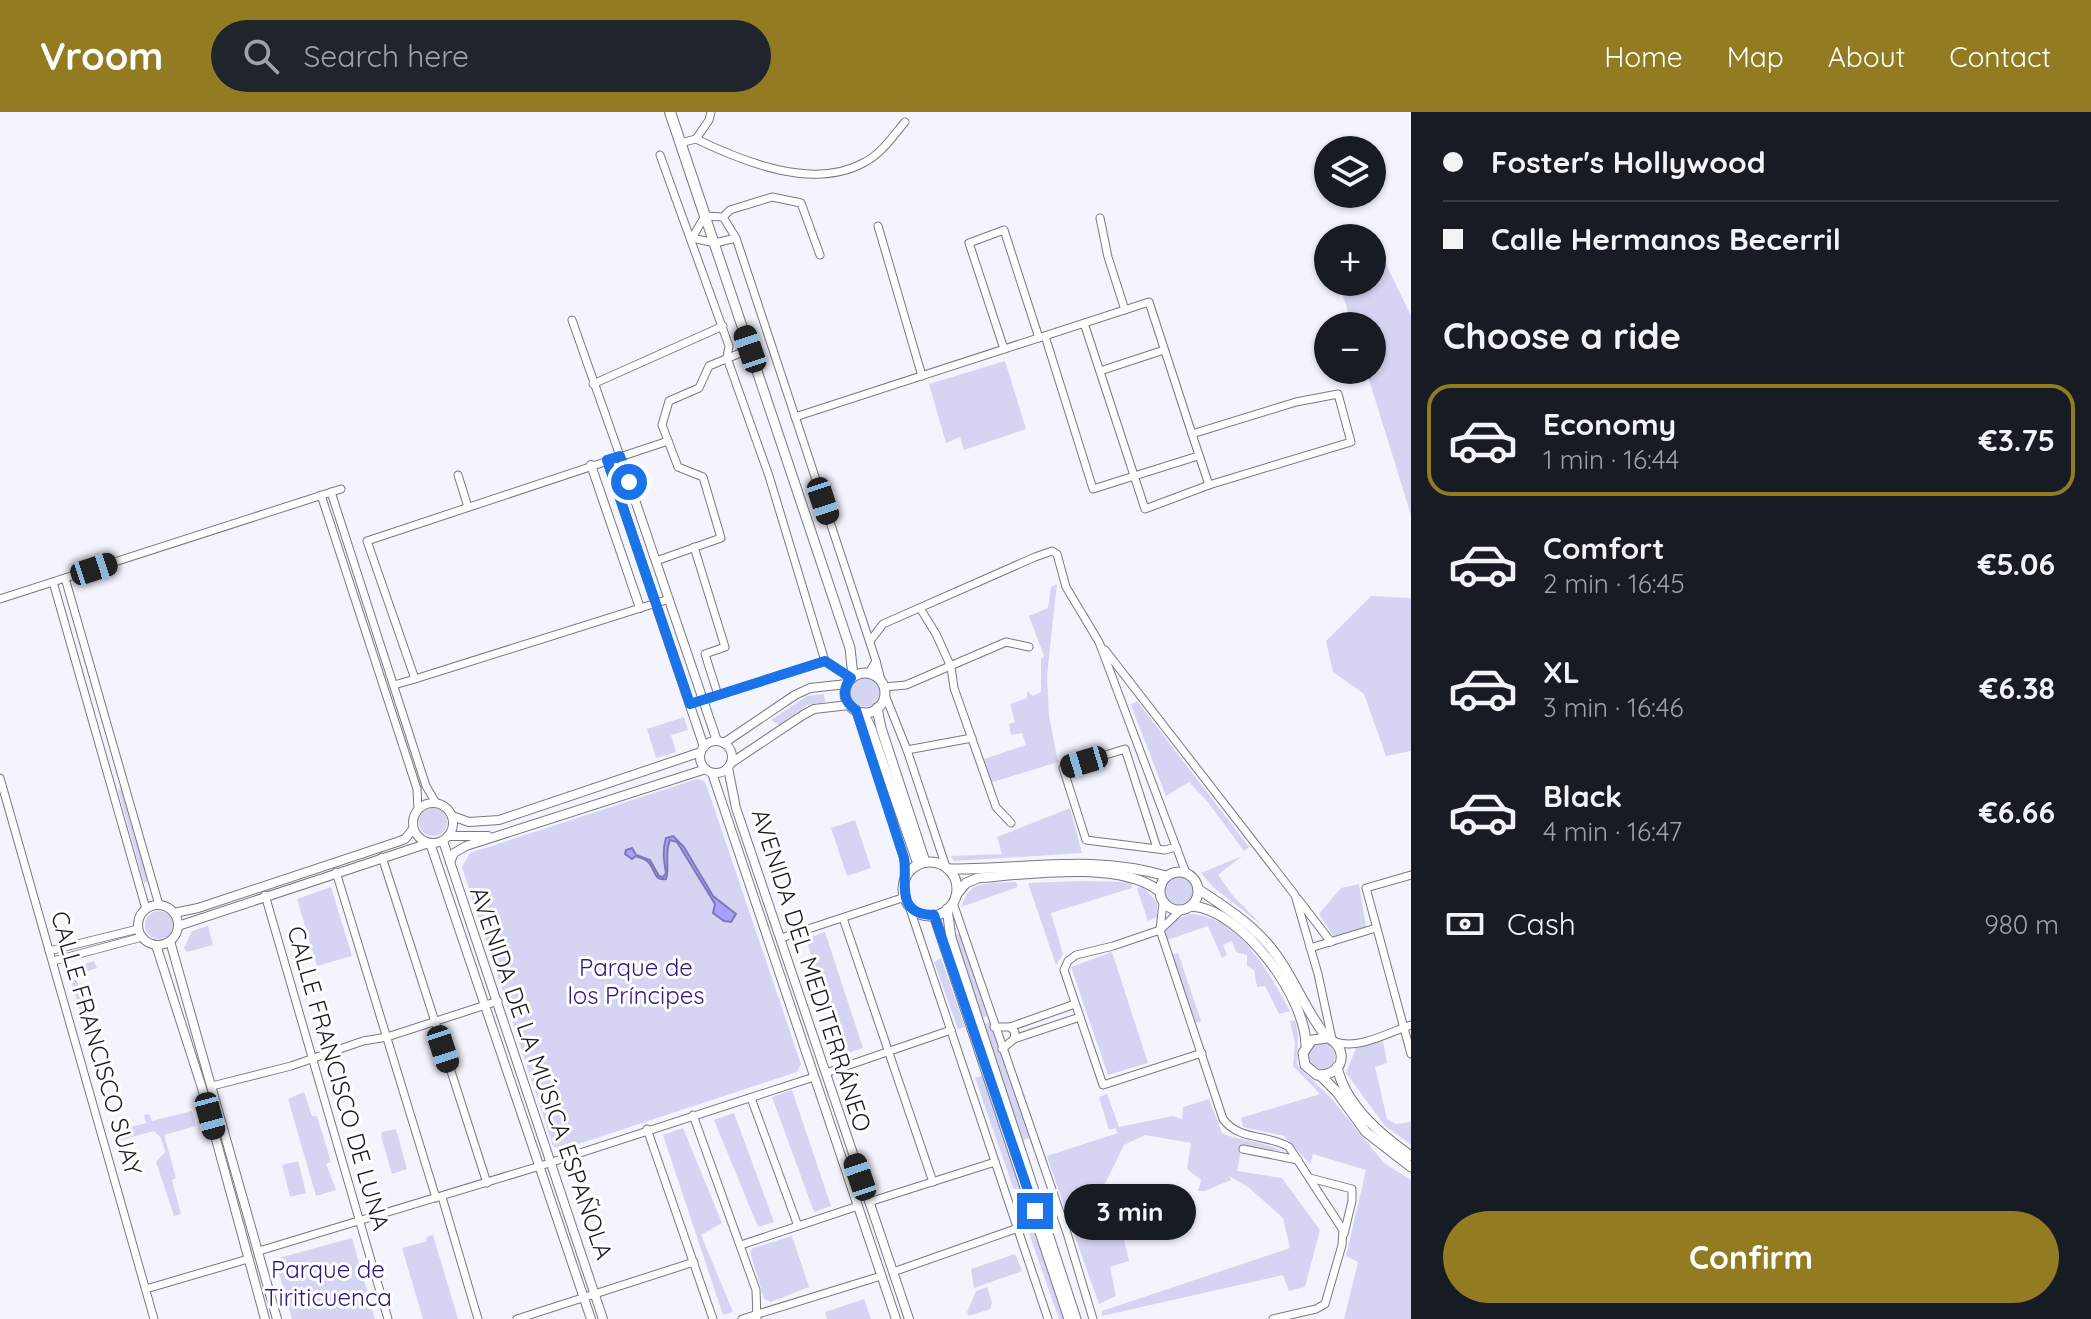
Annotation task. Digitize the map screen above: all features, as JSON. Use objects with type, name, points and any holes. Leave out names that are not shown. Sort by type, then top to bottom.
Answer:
[{"type":"main road","points":[[670,112],[850,648],[857,677]]},
{"type":"main road","points":[[857,677],[883,688],[877,708],[881,728],[922,863]]},
{"type":"main road","points":[[857,677],[845,693],[870,726],[922,863]]},
{"type":"main road","points":[[856,709],[877,708]]},
{"type":"main road","points":[[1069,1319],[951,938],[952,902],[955,879],[947,868],[937,863],[922,863],[907,875],[903,884],[907,901],[920,914],[934,915],[952,902],[966,883],[978,878],[1090,872],[1133,877],[1147,882],[1159,891],[1163,903],[1174,910],[1207,908],[1222,916],[1268,960],[1282,981],[1306,1031],[1303,1053],[1304,1063],[1310,1071],[1320,1075],[1336,1091],[1366,1132],[1411,1167]]},
{"type":"main road","points":[[947,868],[1097,863],[1123,865],[1166,876],[1176,872],[1186,873],[1194,879],[1198,889],[1197,897],[1186,908]]},
{"type":"main road","points":[[1159,891],[1166,876]]},
{"type":"main road","points":[[1198,889],[1240,917],[1265,941],[1340,1050],[1339,1065],[1344,1086],[1361,1112],[1387,1139],[1411,1156]]},
{"type":"main road","points":[[934,915],[1076,1319]]},
{"type":"main road","points":[[1306,1046],[1317,1038],[1331,1039]]},
{"type":"main road","points":[[1320,1075],[1331,1073],[1339,1065]]},
{"type":"street","points":[[696,139],[711,112]]},
{"type":"street","points":[[680,143],[696,139],[728,154],[799,174],[825,174],[866,162],[885,146],[905,122]]},
{"type":"street","points":[[660,155],[723,326],[729,346],[727,358],[769,476],[825,661]]},
{"type":"street","points":[[692,238],[705,216],[723,217],[730,210],[772,197],[801,203],[820,255]]},
{"type":"street","points":[[723,217],[736,238],[883,688],[947,868]]},
{"type":"street","points":[[1100,218],[1108,257],[1125,310]]},
{"type":"street","points":[[878,226],[922,376]]},
{"type":"street","points":[[1004,349],[969,243],[1004,230],[1093,489],[1198,456]]},
{"type":"street","points":[[692,238],[715,243],[736,238]]},
{"type":"street","points":[[795,417],[1149,302],[1209,485]]},
{"type":"street","points":[[572,320],[703,700],[720,742],[731,752],[729,766]]},
{"type":"street","points":[[1084,323],[1145,509],[1209,485],[1351,442],[1338,394],[1296,402],[1192,434]]},
{"type":"street","points":[[593,384],[723,326]]},
{"type":"street","points":[[656,561],[721,538],[703,477],[678,467],[668,441],[662,425],[669,401],[699,388],[709,366],[750,349]]},
{"type":"street","points":[[1100,371],[1164,350]]},
{"type":"street","points":[[415,679],[367,541],[668,441]]},
{"type":"street","points":[[607,460],[690,704],[703,749],[701,761],[709,771]]},
{"type":"street","points":[[591,465],[640,608]]},
{"type":"street","points":[[458,475],[468,507]]},
{"type":"street","points":[[0,599],[341,489]]},
{"type":"street","points":[[331,492],[426,786],[436,803]]},
{"type":"street","points":[[321,495],[417,789],[418,809],[413,819],[413,829],[419,838],[429,843]]},
{"type":"street","points":[[694,547],[725,647],[705,654],[718,695]]},
{"type":"street","points":[[870,641],[883,624],[1052,551],[1057,554],[1070,594],[1099,642],[1331,942]]},
{"type":"street","points":[[65,578],[159,905]]},
{"type":"street","points":[[53,582],[146,909]]},
{"type":"street","points":[[394,685],[669,599]]},
{"type":"street","points":[[920,608],[951,667],[954,688],[996,807],[1011,823]]},
{"type":"street","points":[[883,688],[906,685],[1006,642],[1029,647]]},
{"type":"street","points":[[1099,642],[1186,873]]},
{"type":"street","points":[[690,704],[825,661],[857,677]]},
{"type":"street","points":[[452,816],[469,822],[499,820],[703,749],[720,742],[795,695],[810,688],[857,677],[876,661]]},
{"type":"street","points":[[1116,687],[1129,681]]},
{"type":"street","points":[[1123,708],[1125,699],[1138,693]]},
{"type":"street","points":[[450,863],[459,849],[496,836],[709,771],[721,772],[814,709],[856,709],[907,875]]},
{"type":"street","points":[[907,750],[972,738]]},
{"type":"street","points":[[1157,848],[1125,749],[1063,768],[1086,840],[1165,850],[1176,847]]},
{"type":"street","name":"AVENIDA DEL MEDITERRÁNEO","points":[[729,766],[736,808],[909,1319]]},
{"type":"street","name":"AVENIDA DEL MEDITERRÁNEO","points":[[709,771],[896,1319]]},
{"type":"street","name":"CALLE FRANCISCO SUAY","points":[[0,778],[154,1319]]},
{"type":"street","points":[[418,809],[436,803],[446,807],[452,816],[453,826],[446,838]]},
{"type":"street","points":[[140,933],[140,915],[146,909],[159,905],[174,913],[198,908],[397,842],[405,839],[413,829]]},
{"type":"street","points":[[178,926],[446,838],[496,836]]},
{"type":"street","name":"AVENIDA DE LA MÚSICA ESPAÑOLA","points":[[446,838],[450,863],[603,1319]]},
{"type":"street","name":"AVENIDA DE LA MÚSICA ESPAÑOLA","points":[[429,843],[591,1319]]},
{"type":"street","points":[[382,857],[487,1183]]},
{"type":"street","points":[[336,872],[478,1319]]},
{"type":"street","points":[[1411,875],[1366,888],[1407,1026],[1411,1054]]},
{"type":"street","name":"CALLE FRANCISCO DE LUNA","points":[[265,895],[388,1319]]},
{"type":"street","points":[[1295,895],[1331,1039],[1345,1045],[1357,1043],[1407,1026]]},
{"type":"street","points":[[781,938],[907,901],[1048,1319]]},
{"type":"street","points":[[952,902],[1067,1233],[1093,1319]]},
{"type":"street","points":[[1163,903],[1160,930],[1225,1122],[1237,1132],[1289,1147],[1341,1224],[1344,1236]]},
{"type":"street","points":[[1186,908],[1160,930],[1076,955],[1068,961],[1064,970],[1103,1085],[1202,1053]]},
{"type":"street","points":[[156,945],[170,941],[176,934],[178,926],[174,913]]},
{"type":"street","points":[[843,918],[933,1182]]},
{"type":"street","points":[[1310,948],[1376,928]]},
{"type":"street","points":[[53,961],[140,933]]},
{"type":"street","points":[[49,951],[140,933],[156,945],[202,1088],[265,1319]]},
{"type":"street","points":[[170,941],[277,1319]]},
{"type":"street","points":[[212,1086],[291,1066],[498,1001]]},
{"type":"street","points":[[994,1027],[1010,1027],[1075,1004]]},
{"type":"street","points":[[1002,1049],[1014,1039],[1080,1017]]},
{"type":"street","points":[[1010,1027],[1015,1032],[1014,1039]]},
{"type":"street","points":[[826,1073],[951,1030]]},
{"type":"street","points":[[1339,1065],[1357,1043]]},
{"type":"street","points":[[259,1251],[551,1163],[647,1129],[814,1077]]},
{"type":"street","points":[[751,1098],[798,1226]]},
{"type":"street","points":[[693,1115],[756,1290],[756,1317]]},
{"type":"street","points":[[647,1129],[713,1319]]},
{"type":"street","points":[[1243,1149],[1298,1160]]},
{"type":"street","points":[[869,1202],[995,1162]]},
{"type":"street","points":[[1273,1319],[1325,1304],[1344,1236],[1352,1189],[1310,1178]]},
{"type":"street","points":[[741,1245],[858,1206]]},
{"type":"street","points":[[893,1272],[1018,1228]]},
{"type":"street","points":[[146,1289],[248,1259]]},
{"type":"street","points":[[517,1319],[694,1262]]},
{"type":"street","points":[[742,1319],[881,1276]]},
{"type":"green space","points":[[1386,264],[1411,316],[1411,515],[1370,384],[1386,384],[1386,312],[1348,312],[1343,296],[1386,296]]},
{"type":"green space","points":[[1005,361],[1026,429],[964,450],[960,437],[946,443],[929,384]]},
{"type":"green space","points":[[1057,584],[1047,676],[1049,716],[1058,762],[990,783],[984,759],[1026,745],[1022,733],[1011,735],[1009,724],[1015,722],[1010,704],[1027,698],[1027,691],[1033,696],[1041,692],[1041,659],[1044,656],[1029,616],[1048,608],[1051,587]]},
{"type":"green space","points":[[1371,596],[1411,598],[1411,751],[1386,756],[1364,694],[1333,672],[1326,641]]},
{"type":"green space","points":[[865,677],[876,681],[880,692],[876,703],[865,707],[854,703],[850,692],[854,681]]},
{"type":"green space","points":[[824,694],[825,702],[807,705],[779,725],[771,720],[807,696]]},
{"type":"green space","points":[[1137,701],[1249,847],[1244,851],[1189,782],[1166,796],[1131,705]]},
{"type":"green space","points":[[684,717],[688,730],[671,735],[676,752],[656,758],[647,729]]},
{"type":"green space","name":"Parque de los Príncipes","points":[[697,779],[704,781],[707,787],[801,1064],[797,1072],[560,1150],[553,1146],[462,867],[470,853]]},
{"type":"green space","points":[[121,789],[149,881],[144,883],[118,790]]},
{"type":"green space","points":[[433,808],[443,812],[447,822],[443,832],[433,836],[423,832],[419,822],[423,812]]},
{"type":"green space","points":[[1070,808],[1082,853],[954,861],[951,856],[1002,854],[997,837]]},
{"type":"green space","points":[[855,820],[871,868],[847,876],[831,828]]},
{"type":"green space","points":[[1242,856],[1218,875],[1234,897],[1263,926],[1213,887],[1201,873]]},
{"type":"green space","points":[[1179,876],[1189,880],[1193,890],[1189,900],[1179,904],[1169,900],[1165,890],[1169,880]]},
{"type":"green space","points":[[1016,882],[1018,887],[961,907],[970,891],[982,884]]},
{"type":"green space","points":[[1132,882],[1132,888],[1051,913],[1063,954],[1056,965],[1028,883]]},
{"type":"green space","points":[[1359,884],[1366,927],[1334,937],[1319,914],[1341,888]]},
{"type":"green space","points":[[1142,886],[1157,902],[1157,917],[1148,921],[1137,889]]},
{"type":"green space","points":[[331,887],[352,956],[317,966],[297,899]]},
{"type":"green space","points":[[159,911],[169,915],[173,925],[169,935],[159,939],[149,935],[145,925],[149,915]]},
{"type":"green space","points":[[1189,914],[1223,924],[1237,935],[1262,964],[1290,1011],[1279,1014],[1265,986],[1257,987],[1254,970],[1247,966],[1247,955],[1236,952],[1232,941],[1223,945],[1227,955],[1222,958],[1208,926],[1167,940],[1164,930]]},
{"type":"green space","points":[[208,926],[213,945],[187,952],[184,948],[192,931]]},
{"type":"green space","points":[[825,932],[863,1048],[845,1054],[806,939]]},
{"type":"green space","points":[[960,933],[989,1016],[982,1018],[954,936]]},
{"type":"green space","points":[[1112,952],[1148,1063],[1108,1075],[1071,967]]},
{"type":"green space","points":[[1178,953],[1201,1021],[1194,1024],[1171,955]]},
{"type":"green space","points":[[941,958],[965,1027],[958,1029],[934,962]]},
{"type":"green space","points":[[94,961],[97,968],[75,975],[94,1034],[88,1036],[67,969]]},
{"type":"green space","points":[[1295,1020],[1297,1065],[1331,1098],[1384,1163],[1411,1180],[1411,1319],[1344,1319],[1358,1262],[1346,1256],[1366,1170],[1313,1154],[1310,1164],[1284,1136],[1243,1127],[1241,1118],[1320,1094],[1293,1066],[1295,1043],[1290,1021]]},
{"type":"green space","points":[[990,1022],[1030,1138],[1023,1140],[982,1025]]},
{"type":"green space","points":[[1383,1041],[1387,1063],[1375,1067],[1387,1119],[1396,1124],[1411,1122],[1411,1145],[1385,1126],[1346,1073],[1356,1048]]},
{"type":"green space","points":[[1322,1043],[1331,1047],[1335,1056],[1331,1065],[1322,1069],[1313,1065],[1309,1056],[1313,1047]]},
{"type":"green space","points":[[986,1074],[1065,1319],[1059,1319],[975,1078]]},
{"type":"green space","points":[[792,1090],[831,1206],[814,1212],[772,1097]]},
{"type":"green space","points":[[304,1092],[312,1116],[317,1116],[331,1162],[326,1164],[336,1190],[316,1196],[288,1099]]},
{"type":"green space","points":[[1107,1094],[1119,1127],[1173,1116],[1182,1119],[1183,1107],[1209,1099],[1222,1133],[1282,1151],[1242,1146],[1237,1171],[1282,1178],[1320,1230],[1305,1287],[1289,1291],[1283,1275],[1102,1316],[1102,1311],[1290,1248],[1283,1218],[1248,1187],[1229,1176],[1231,1180],[1198,1191],[1201,1180],[1187,1169],[1191,1143],[1145,1135],[1124,1145],[1100,1194],[1070,1224],[1047,1156],[1118,1133],[1115,1128],[1109,1130],[1099,1097]]},
{"type":"green space","points":[[192,1111],[196,1126],[164,1135],[176,1178],[172,1180],[181,1214],[174,1216],[156,1162],[165,1152],[161,1138],[154,1131],[117,1141],[115,1131],[146,1123],[144,1115],[149,1114],[152,1121]]},
{"type":"green space","points":[[734,1113],[774,1222],[758,1227],[714,1120]]},
{"type":"green space","points":[[683,1128],[722,1223],[701,1235],[733,1312],[723,1315],[663,1135]]},
{"type":"green space","points":[[396,1129],[407,1169],[392,1174],[381,1136],[382,1132]]},
{"type":"green space","points":[[298,1161],[306,1193],[290,1197],[282,1165]]},
{"type":"green space","points":[[1119,1219],[1129,1261],[1110,1267],[1116,1296],[1099,1304],[1073,1231],[1077,1225],[1081,1232]]},
{"type":"green space","points":[[433,1235],[458,1319],[423,1319],[402,1248],[427,1241],[426,1237]]},
{"type":"green space","points":[[792,1236],[809,1287],[771,1302],[764,1299],[750,1252],[753,1248]]},
{"type":"green space","name":"Parque de Tiriticuenca","points":[[352,1238],[375,1319],[292,1319],[275,1259]]},
{"type":"green space","points":[[1015,1254],[1022,1271],[974,1288],[971,1269]]},
{"type":"green space","points":[[987,1287],[992,1303],[990,1309],[969,1316],[967,1312],[976,1291]]},
{"type":"green space","points":[[864,1299],[871,1319],[827,1319],[825,1312]]},
{"type":"shaded area","points":[[673,836],[684,847],[713,896],[736,914],[731,922],[713,913],[715,904],[677,842],[670,840],[668,845],[666,879],[658,878],[646,860],[636,856],[632,859],[625,854],[632,848],[636,855],[650,860],[659,876],[663,877],[666,873],[666,838]]},
{"type":"route","points":[[629,482],[620,456],[607,460],[690,704],[825,661],[851,678],[845,687],[845,696],[856,710],[904,858],[907,875],[903,891],[906,900],[917,912],[934,915],[1035,1211]]}]
